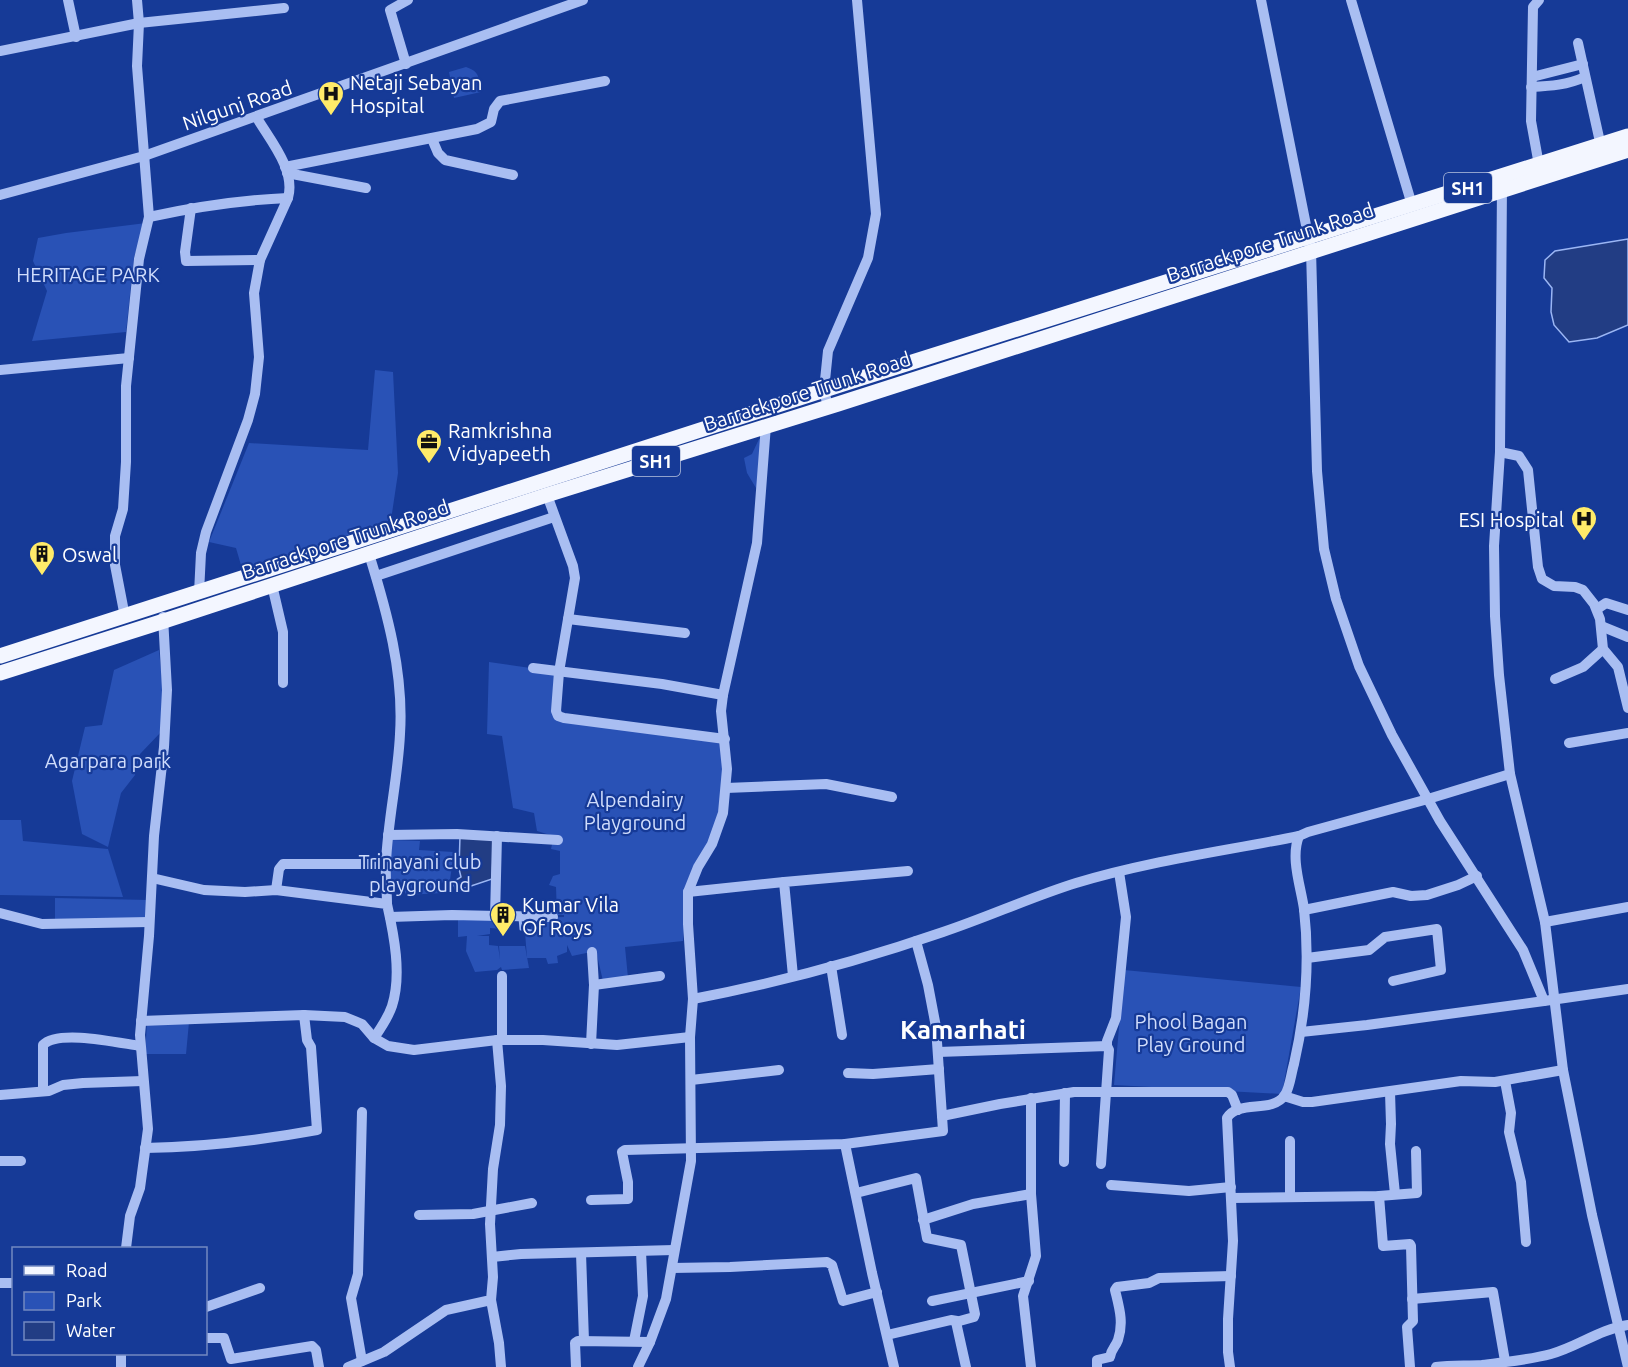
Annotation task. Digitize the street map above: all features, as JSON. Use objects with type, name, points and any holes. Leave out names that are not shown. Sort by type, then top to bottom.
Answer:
[{"type":"main road","name":"Barrackpore Trunk Road","points":[[0,673],[369,554],[435,524],[824,390],[1502,184],[1602,152],[1628,136]]},
{"type":"main road","name":"Barrackpore Trunk Road","points":[[0,656],[199,593],[435,524],[547,495],[828,407],[1310,244],[1412,205],[1502,184],[1539,165],[1602,152],[1628,150]]},
{"type":"street","points":[[68,0],[76,37]]},
{"type":"street","points":[[126,617],[115,565],[115,536],[123,509],[126,462],[126,386],[139,259],[149,217],[136,66],[139,23],[137,0]]},
{"type":"street","points":[[406,64],[388,5],[408,0]]},
{"type":"street","name":"Nilgunj Road","points":[[0,195],[144,156],[257,118],[583,0]]},
{"type":"street","points":[[828,407],[824,390],[828,351],[868,258],[876,214],[857,0]]},
{"type":"street","points":[[1261,0],[1310,244],[1317,471],[1324,549],[1336,599],[1359,666],[1392,735],[1440,821],[1523,950],[1548,1000]]},
{"type":"street","points":[[1351,0],[1412,205]]},
{"type":"street","points":[[1539,0],[1533,7],[1531,121],[1539,165]]},
{"type":"street","points":[[0,51],[139,23],[284,8]]},
{"type":"street","points":[[1578,43],[1602,152]]},
{"type":"street","points":[[1532,82],[1583,64]]},
{"type":"street","points":[[1532,82],[1559,86],[1586,77]]},
{"type":"street","points":[[286,170],[477,129],[489,124],[500,100],[605,81]]},
{"type":"street","points":[[199,593],[201,554],[206,532],[248,420],[255,394],[259,346],[254,293],[260,260],[288,198],[290,186],[286,170],[257,118]]},
{"type":"street","points":[[432,139],[438,153],[445,160],[513,175]]},
{"type":"street","points":[[286,170],[366,188]]},
{"type":"street","points":[[1502,184],[1500,452],[1494,546],[1499,675],[1510,774],[1545,922],[1548,1000],[1592,1215],[1623,1326],[1628,1367]]},
{"type":"street","points":[[149,217],[251,199],[288,198]]},
{"type":"street","points":[[191,208],[185,252],[186,261],[260,260]]},
{"type":"street","points":[[0,370],[129,358]]},
{"type":"street","points":[[638,1367],[666,1299],[687,1188],[692,1149],[690,1036],[693,999],[688,892],[698,867],[721,825],[726,788],[723,695],[757,543],[766,425]]},
{"type":"street","points":[[1500,452],[1519,456],[1528,470],[1542,579],[1554,586],[1575,587],[1583,590],[1597,609],[1603,649],[1618,667],[1628,708]]},
{"type":"street","points":[[547,495],[574,573],[559,672],[556,711],[560,717],[725,740]]},
{"type":"street","points":[[375,576],[554,518]]},
{"type":"street","points":[[369,554],[396,656],[401,732],[386,864],[387,904],[396,966],[395,995],[387,1019],[374,1038]]},
{"type":"street","points":[[272,585],[283,632],[284,683]]},
{"type":"street","points":[[1597,609],[1606,603],[1628,610]]},
{"type":"street","points":[[126,1247],[130,1216],[140,1188],[148,1129],[140,1046],[154,836],[164,747],[167,690],[164,621],[161,606]]},
{"type":"street","points":[[568,619],[685,633]]},
{"type":"street","points":[[1601,626],[1628,637]]},
{"type":"street","points":[[1555,678],[1583,667],[1603,649]]},
{"type":"street","points":[[533,668],[662,684],[723,695]]},
{"type":"street","points":[[1569,743],[1628,733]]},
{"type":"street","points":[[693,999],[793,976],[916,941],[1057,890],[1119,872],[1299,836],[1510,774]]},
{"type":"street","points":[[726,788],[820,784],[892,797]]},
{"type":"street","points":[[388,835],[457,834],[558,840]]},
{"type":"street","points":[[495,917],[497,836]]},
{"type":"street","points":[[1230,1367],[1228,1319],[1233,1241],[1227,1118],[1238,1110],[1273,1103],[1284,1096],[1290,1078],[1301,1032],[1307,980],[1304,910],[1296,854],[1299,836]]},
{"type":"street","points":[[276,890],[279,869],[283,864],[386,864]]},
{"type":"street","points":[[688,892],[908,871]]},
{"type":"street","points":[[1101,1164],[1109,1050],[1107,1041],[1116,1018],[1126,916],[1119,872]]},
{"type":"street","points":[[1304,910],[1393,892],[1411,896],[1427,895],[1477,876]]},
{"type":"street","points":[[152,878],[204,890],[245,892],[276,890],[387,904]]},
{"type":"street","points":[[784,882],[793,976]]},
{"type":"street","points":[[1545,922],[1628,907]]},
{"type":"street","points":[[0,913],[42,924],[149,922]]},
{"type":"street","points":[[390,917],[443,915],[553,917]]},
{"type":"street","points":[[1307,958],[1369,950],[1385,937],[1437,929],[1441,970],[1393,981]]},
{"type":"street","points":[[591,1200],[626,1200],[629,1198],[623,1151],[846,1144],[941,1132],[943,1130],[938,1052],[928,985],[916,941]]},
{"type":"street","points":[[591,1044],[594,985],[592,952]]},
{"type":"street","points":[[831,966],[842,1035]]},
{"type":"street","points":[[501,1367],[491,1300],[491,1211],[493,1168],[500,1125],[502,976]]},
{"type":"street","points":[[594,985],[660,976]]},
{"type":"street","points":[[1301,1032],[1367,1026],[1628,990]]},
{"type":"street","points":[[141,1021],[304,1015],[345,1017],[362,1024],[374,1038],[388,1046],[414,1050],[500,1040],[543,1040],[617,1046],[690,1036]]},
{"type":"street","points":[[145,1148],[200,1147],[240,1143],[317,1130],[311,1047],[307,1040],[304,1015]]},
{"type":"street","points":[[43,1091],[43,1045],[52,1039],[92,1039],[140,1046]]},
{"type":"street","points":[[938,1052],[1107,1046]]},
{"type":"street","points":[[691,1080],[779,1070]]},
{"type":"street","points":[[848,1073],[873,1074],[939,1070]]},
{"type":"street","points":[[1284,1096],[1303,1102],[1312,1102],[1461,1081],[1505,1081],[1563,1070]]},
{"type":"street","points":[[0,1095],[43,1091],[63,1085],[83,1083],[143,1081]]},
{"type":"street","points":[[1505,1081],[1511,1113],[1509,1132],[1521,1182],[1526,1242]]},
{"type":"street","points":[[942,1116],[1031,1098],[1107,1090],[1228,1092],[1232,1095],[1238,1110]]},
{"type":"street","points":[[1390,1092],[1390,1144],[1395,1194]]},
{"type":"street","points":[[1064,1162],[1065,1093]]},
{"type":"street","points":[[1031,1098],[1031,1194],[1036,1256],[1023,1296],[1031,1367]]},
{"type":"street","points":[[362,1112],[358,1274],[351,1298],[354,1365],[384,1352],[446,1310],[491,1300]]},
{"type":"street","points":[[1290,1141],[1290,1197]]},
{"type":"street","points":[[846,1144],[894,1367]]},
{"type":"street","points":[[1111,1185],[1290,1197],[1379,1196],[1418,1191],[1416,1150]]},
{"type":"street","points":[[0,1161],[21,1161]]},
{"type":"street","points":[[856,1193],[914,1178],[917,1180],[925,1231],[930,1240],[961,1245],[975,1316],[887,1335]]},
{"type":"street","points":[[923,1220],[974,1204],[1031,1194]]},
{"type":"street","points":[[1379,1196],[1383,1246],[1411,1245],[1413,1321],[1407,1327],[1410,1367]]},
{"type":"street","points":[[419,1215],[461,1215],[532,1203]]},
{"type":"street","points":[[492,1257],[522,1254],[674,1250]]},
{"type":"street","points":[[634,1341],[643,1296],[641,1251]]},
{"type":"street","points":[[581,1253],[584,1341]]},
{"type":"street","points":[[672,1268],[730,1268],[827,1262],[831,1265],[843,1301],[877,1292]]},
{"type":"street","points":[[1097,1367],[1099,1359],[1112,1362],[1111,1350],[1118,1342],[1121,1323],[1116,1287],[1149,1283],[1160,1278],[1231,1276]]},
{"type":"street","points":[[932,1302],[1029,1281]]},
{"type":"street","points":[[207,1307],[260,1288]]},
{"type":"street","points":[[1412,1299],[1493,1292],[1512,1363]]},
{"type":"street","points":[[957,1321],[966,1367]]},
{"type":"street","points":[[1436,1367],[1512,1363],[1560,1351],[1623,1326]]},
{"type":"street","points":[[207,1338],[224,1338],[231,1359],[312,1346],[316,1350],[319,1367]]},
{"type":"street","points":[[576,1367],[575,1343],[584,1341],[650,1342]]},
{"type":"street","points":[[223,1366],[228,1352]]},
{"type":"green space","points":[[466,67],[477,73],[481,92],[454,98],[449,72]]},
{"type":"green space","name":"HERITAGE PARK","points":[[146,223],[134,257],[126,332],[32,341],[47,291],[33,261],[38,238]]},
{"type":"green space","points":[[375,370],[393,372],[398,473],[391,520],[243,572],[236,548],[209,542],[249,443],[368,450]]},
{"type":"green space","points":[[765,438],[762,498],[747,473],[744,458],[752,454],[759,439]]},
{"type":"green space","name":"Agarpara park","points":[[159,650],[163,691],[161,732],[140,754],[135,775],[121,793],[108,847],[82,834],[72,781],[85,727],[102,725],[114,670]]},
{"type":"green space","name":"Alpendairy Playground","points":[[489,662],[558,672],[553,717],[722,742],[725,758],[721,818],[687,891],[683,941],[625,947],[628,978],[603,981],[596,951],[572,956],[567,945],[567,952],[557,956],[558,963],[548,964],[546,958],[527,958],[525,932],[531,931],[533,918],[564,917],[564,915],[557,915],[556,887],[549,885],[553,876],[560,874],[560,851],[551,849],[553,840],[560,838],[537,831],[534,813],[513,808],[502,736],[487,734]]},
{"type":"green space","points":[[0,820],[21,820],[23,841],[108,849],[123,897],[0,895]]},
{"type":"green space","name":"Trinayani club playground","points":[[391,840],[420,841],[419,850],[454,852],[450,880],[441,883],[442,893],[406,895],[403,887],[389,888]]},
{"type":"green space","points":[[55,898],[149,900],[148,922],[55,920]]},
{"type":"green space","points":[[458,916],[502,918],[503,929],[490,928],[490,934],[477,936],[489,936],[489,945],[498,946],[500,959],[499,946],[525,946],[529,968],[502,970],[501,967],[497,970],[475,972],[466,951],[467,936],[458,937]]},
{"type":"green space","name":"Phool Bagan Play Ground","points":[[1124,970],[1301,987],[1282,1094],[1114,1085]]},
{"type":"green space","points":[[189,1022],[186,1054],[145,1054],[147,1023]]},
{"type":"water","points":[[1628,239],[1628,325],[1597,338],[1569,342],[1554,325],[1551,312],[1552,288],[1544,278],[1545,260],[1555,251]]},
{"type":"water","points":[[460,836],[494,838],[492,879],[456,891],[453,882],[461,877],[459,869]]},
{"type":"waterway","points":[[520,918],[521,929],[531,931]]},
{"type":"place","name":"Netaji Sebayan Hospital","points":[[331,117]]},
{"type":"place","name":"Ramkrishna Vidyapeeth","points":[[429,465]]},
{"type":"place","name":"ESI Hospital","points":[[1584,542]]},
{"type":"place","name":"Oswal","points":[[42,577]]},
{"type":"place","name":"Kumar Vila Of Roys","points":[[503,938]]},
{"type":"district","name":"Kamarhati","points":[[963,1029]]}]
